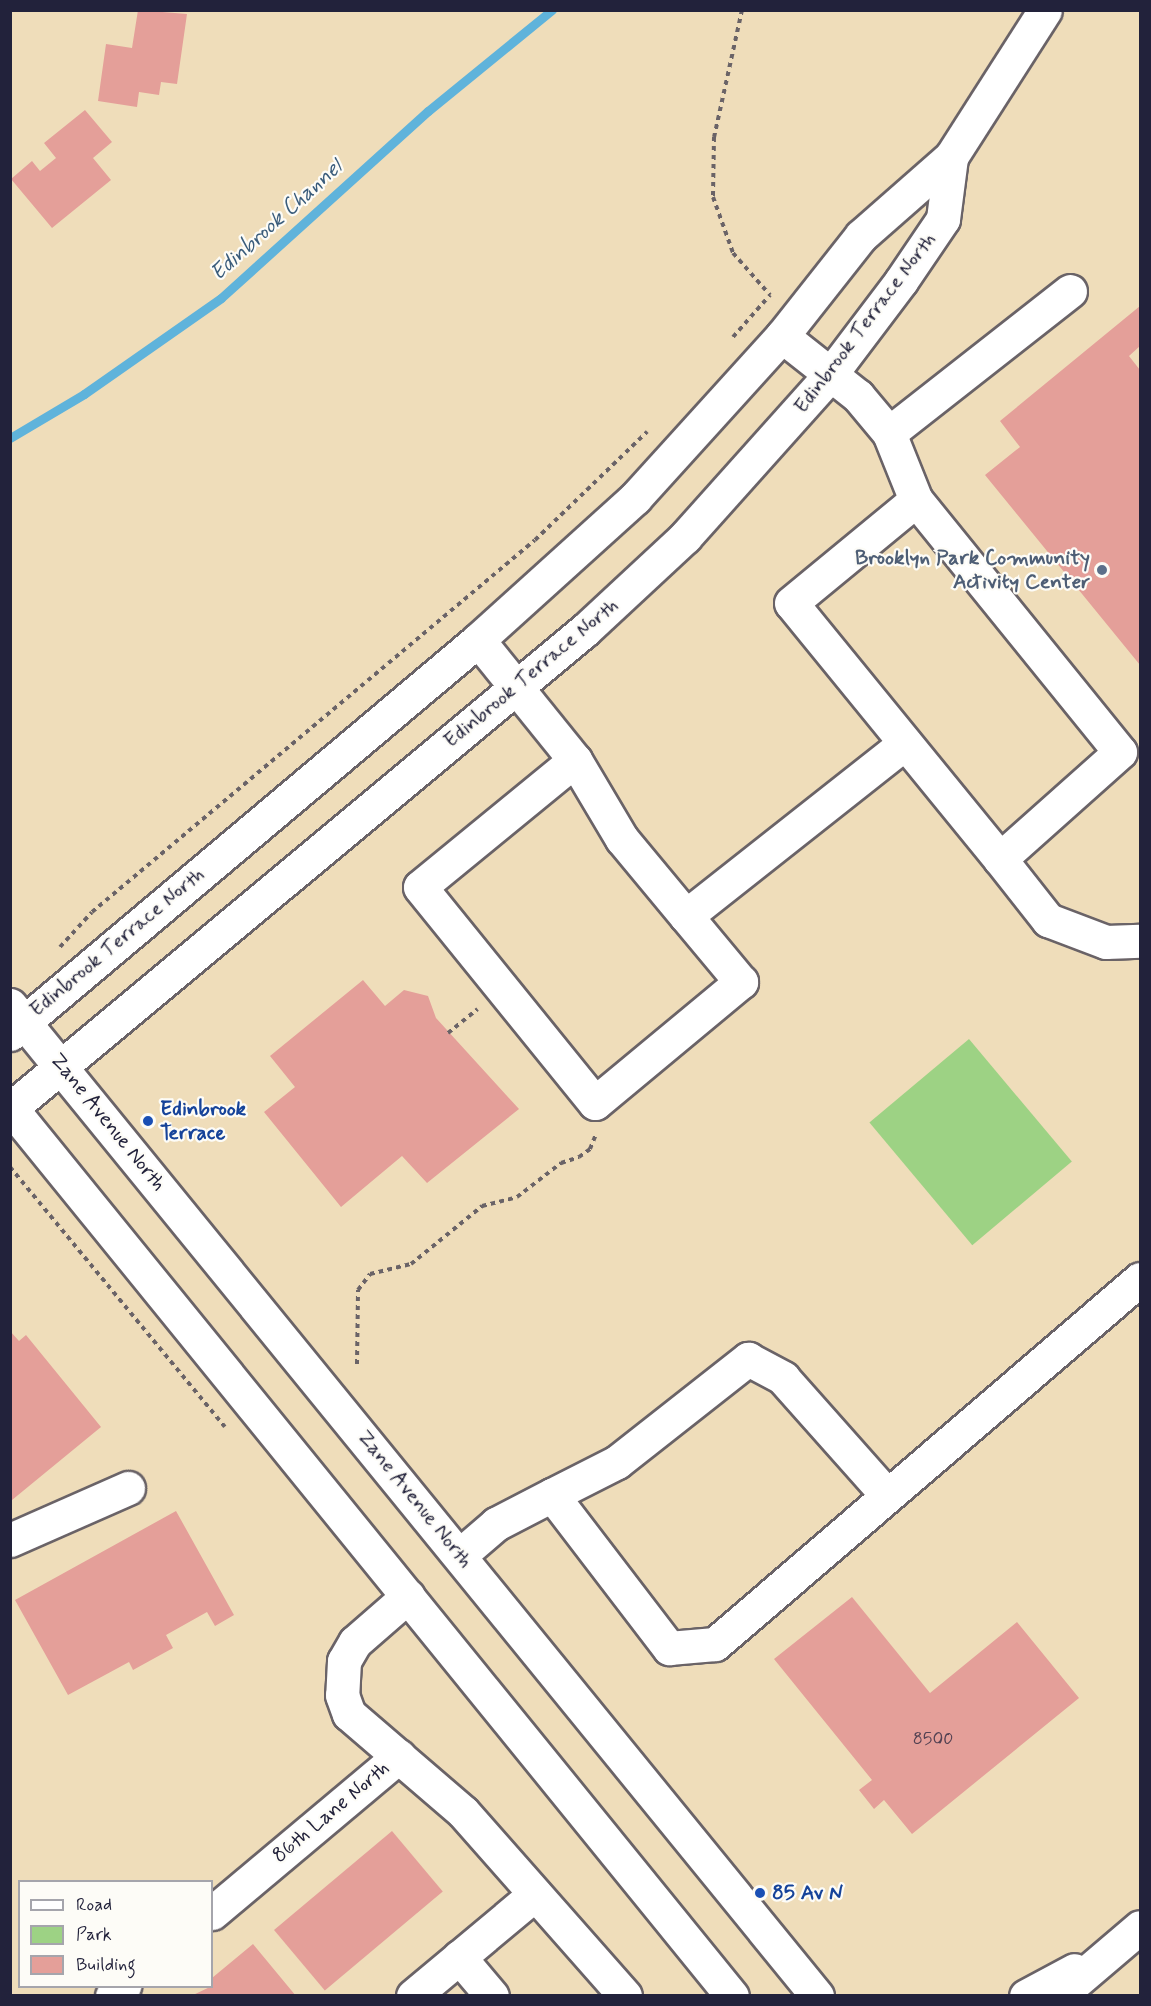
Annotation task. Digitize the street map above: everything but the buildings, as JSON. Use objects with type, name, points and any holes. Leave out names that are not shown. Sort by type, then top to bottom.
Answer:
[{"type":"street","name":"Edinbrook Terrace North","points":[[15,1020],[478,640],[635,498],[782,336],[861,236],[951,157],[1045,10]]},
{"type":"street","name":"Edinbrook Terrace North","points":[[11,1108],[517,687],[685,537],[830,375],[943,219],[951,157]]},
{"type":"street","points":[[889,433],[1070,291]]},
{"type":"street","points":[[782,336],[858,396],[889,433],[916,500],[1120,752],[1000,859]]},
{"type":"street","points":[[916,500],[791,603],[1048,920],[1106,942],[1140,941]]},
{"type":"street","points":[[478,640],[575,760],[622,839],[741,982],[595,1103],[420,887],[575,760]]},
{"type":"street","points":[[686,916],[905,743]]},
{"type":"street","name":"Zane Avenue North","points":[[15,1020],[62,1066],[817,1995]]},
{"type":"street","points":[[11,1108],[726,1989]]},
{"type":"street","points":[[552,1495],[669,1648],[715,1644],[886,1494],[1140,1279]]},
{"type":"street","points":[[460,1555],[496,1524],[617,1462],[748,1359],[783,1378],[886,1494]]},
{"type":"street","points":[[10,1540],[128,1488]]},
{"type":"street","name":"86th Lane North","points":[[213,1912],[399,1756],[349,1714],[340,1680],[355,1642],[408,1596]]},
{"type":"street","points":[[399,1756],[463,1812],[625,1995]]},
{"type":"street","points":[[413,1995],[535,1894]]},
{"type":"street","points":[[1059,1995],[1140,1927]]},
{"type":"street","points":[[1026,1995],[1112,1952]]},
{"type":"street","points":[[459,1957],[492,1995]]},
{"type":"path","points":[[724,348],[770,295],[733,253],[712,197],[714,137],[742,10]]},
{"type":"path","points":[[56,953],[92,912],[535,540],[653,426]]},
{"type":"path","points":[[357,1364],[358,1290],[370,1274],[411,1264],[482,1206],[517,1197],[590,1149],[597,1127],[595,1103]]},
{"type":"green space","points":[[969,1039],[1072,1162],[972,1245],[869,1123]]},
{"type":"waterway","name":"Edinbrook Channel","points":[[10,438],[84,394],[221,298],[428,111],[552,10]]},
{"type":"place","name":"Brooklyn Park Community Activity Center","points":[[1102,570]]},
{"type":"place","name":"Edinbrook Terrace","points":[[148,1121]]},
{"type":"place","name":"85 Av N","points":[[760,1893]]}]
